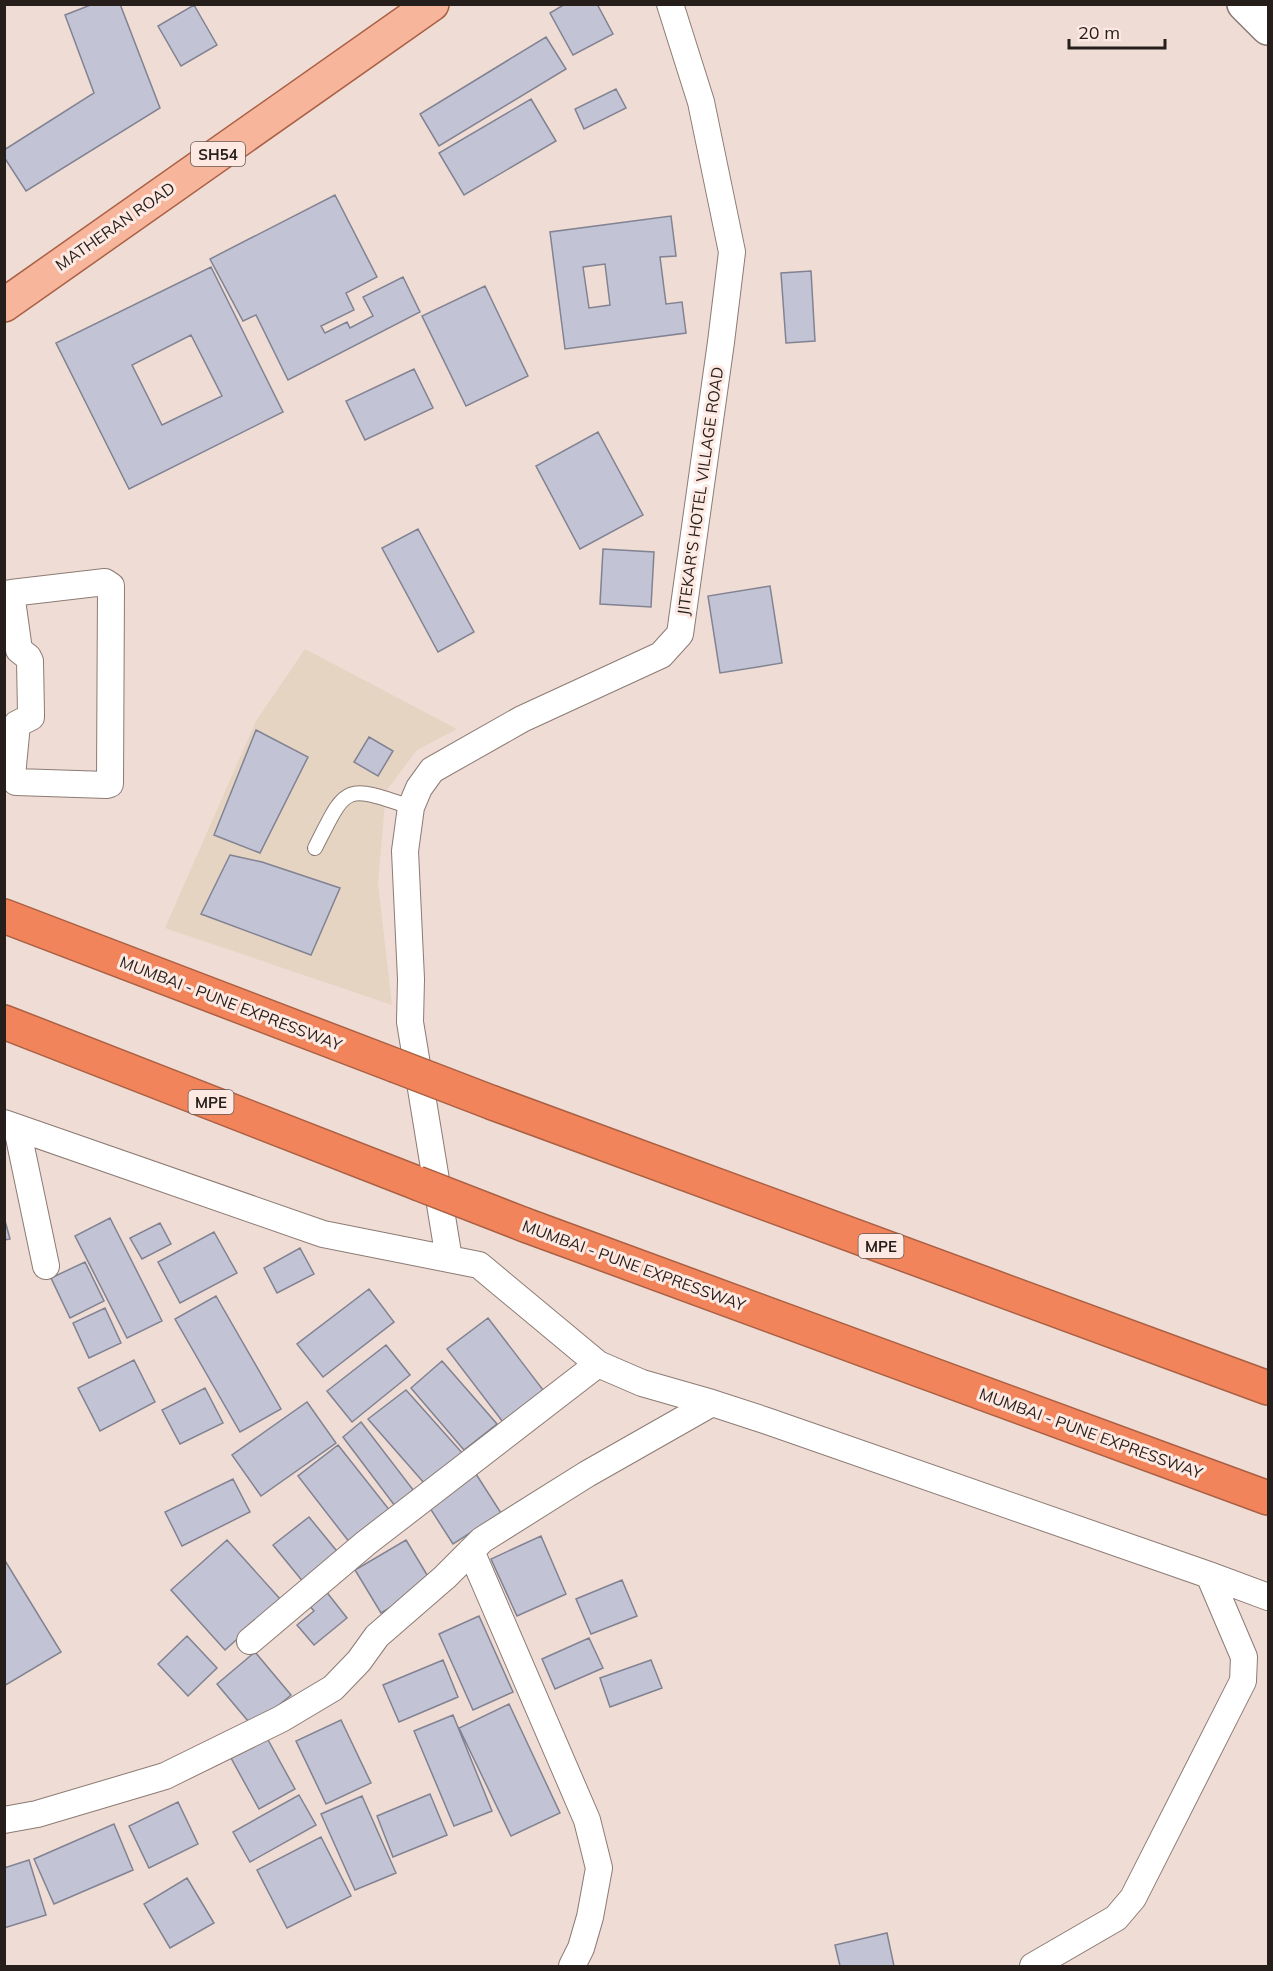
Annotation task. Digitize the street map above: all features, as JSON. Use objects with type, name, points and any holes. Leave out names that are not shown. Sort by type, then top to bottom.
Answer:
[{"type":"highway","name":"MUMBAI - PUNE EXPRESSWAY","points":[[4,916],[493,1103],[1269,1388]]},
{"type":"highway","name":"MUMBAI - PUNE EXPRESSWAY","points":[[4,1022],[525,1225],[1269,1498]]},
{"type":"main road","name":"MATHERAN ROAD","points":[[4,305],[432,4]]},
{"type":"main road","points":[[1244,4],[1269,28]]},
{"type":"street","name":"JITEKAR'S HOTEL VILLAGE ROAD","points":[[449,1259],[410,1022],[411,979],[405,851],[411,807],[419,789],[432,770],[522,719],[661,654],[680,634],[732,252],[701,102],[670,4]]},
{"type":"street","points":[[105,582],[111,586],[110,784],[15,782],[12,776],[17,724],[31,717],[30,661],[19,650],[8,593],[105,582]]},
{"type":"street","points":[[11,1126],[322,1234],[479,1265],[598,1364],[642,1383],[712,1403],[1269,1597]]},
{"type":"street","points":[[11,1126],[46,1266]]},
{"type":"street","points":[[250,1641],[366,1543],[598,1364]]},
{"type":"street","points":[[4,1820],[37,1814],[165,1776],[281,1719],[333,1688],[359,1661],[377,1636],[424,1596],[482,1540],[587,1474],[712,1403]]},
{"type":"street","points":[[471,1551],[590,1830],[598,1868],[590,1917],[581,1948],[572,1966]]},
{"type":"street","points":[[1033,1966],[1116,1918],[1133,1898],[1243,1681],[1244,1657],[1209,1575]]},
{"type":"lane","points":[[315,848],[337,803],[351,793],[368,793],[411,807]]},
{"type":"shaded area","points":[[305,649],[457,729],[417,750],[386,791],[378,884],[392,1005],[165,928],[256,721]]},
{"type":"building","points":[[93,4],[120,4],[160,108],[26,191],[4,157],[4,150],[94,93],[65,15]]},
{"type":"building","points":[[565,4],[597,4],[613,34],[573,55],[550,13]]},
{"type":"building","points":[[194,5],[217,45],[181,66],[158,26]]},
{"type":"building","points":[[546,37],[566,69],[439,146],[420,114]]},
{"type":"building","points":[[616,89],[626,108],[584,129],[575,109]]},
{"type":"building","points":[[531,99],[556,141],[464,195],[439,153]]},
{"type":"building","points":[[335,195],[377,277],[346,293],[354,310],[321,326],[325,333],[347,322],[350,328],[373,316],[363,297],[403,277],[420,312],[288,380],[256,315],[243,321],[210,259]]},
{"type":"building","points":[[671,216],[676,256],[660,257],[666,304],[682,302],[686,333],[565,349],[550,232]],"holes":[[[605,264],[610,305],[589,308],[583,267]]]},
{"type":"building","points":[[211,267],[283,412],[129,489],[56,343]],"holes":[[[191,335],[222,396],[162,425],[132,365]]]},
{"type":"building","points":[[811,271],[815,341],[786,343],[781,273]]},
{"type":"building","points":[[485,286],[528,376],[466,406],[422,316]]},
{"type":"building","points":[[414,369],[433,408],[365,440],[346,401]]},
{"type":"building","points":[[598,432],[643,515],[580,549],[536,466]]},
{"type":"building","points":[[418,529],[474,632],[438,652],[382,548]]},
{"type":"building","points":[[603,549],[654,552],[651,607],[600,604]]},
{"type":"building","points":[[770,586],[782,663],[720,673],[708,596]]},
{"type":"building","points":[[256,730],[308,757],[260,853],[214,835]]},
{"type":"building","points":[[369,737],[393,751],[378,776],[354,762]]},
{"type":"building","points":[[230,855],[262,862],[340,888],[311,955],[201,914]]},
{"type":"building","points":[[4,1217],[10,1239],[4,1240]]},
{"type":"building","points":[[110,1218],[162,1321],[127,1338],[75,1236]]},
{"type":"building","points":[[160,1223],[171,1244],[142,1259],[130,1238]]},
{"type":"building","points":[[214,1232],[237,1273],[180,1303],[158,1262]]},
{"type":"building","points":[[300,1248],[314,1274],[277,1293],[264,1268]]},
{"type":"building","points":[[85,1262],[104,1301],[70,1318],[51,1278]]},
{"type":"building","points":[[369,1289],[394,1322],[323,1377],[297,1344]]},
{"type":"building","points":[[216,1296],[281,1409],[240,1432],[175,1319]]},
{"type":"building","points":[[105,1308],[121,1343],[89,1358],[73,1323]]},
{"type":"building","points":[[488,1318],[550,1399],[509,1430],[447,1349]]},
{"type":"building","points":[[386,1345],[410,1375],[352,1422],[327,1391]]},
{"type":"building","points":[[134,1360],[155,1402],[100,1431],[78,1388]]},
{"type":"building","points":[[442,1361],[497,1424],[464,1450],[411,1388]]},
{"type":"building","points":[[205,1388],[223,1423],[180,1444],[162,1410]]},
{"type":"building","points":[[406,1390],[465,1456],[425,1484],[368,1419]]},
{"type":"building","points":[[307,1402],[336,1443],[261,1496],[232,1455]]},
{"type":"building","points":[[361,1422],[414,1491],[395,1506],[343,1437]]},
{"type":"building","points":[[338,1445],[391,1512],[350,1543],[298,1476]]},
{"type":"building","points":[[476,1474],[501,1513],[453,1544],[428,1505]]},
{"type":"building","points":[[233,1479],[250,1512],[182,1546],[165,1512]]},
{"type":"building","points":[[309,1517],[340,1555],[304,1583],[273,1545]]},
{"type":"building","points":[[541,1536],[566,1594],[517,1616],[491,1559]]},
{"type":"building","points":[[227,1540],[281,1600],[225,1650],[171,1590]]},
{"type":"building","points":[[406,1540],[432,1583],[381,1613],[355,1570]]},
{"type":"building","points":[[4,1559],[61,1652],[4,1686]]},
{"type":"building","points":[[622,1580],[637,1616],[591,1634],[576,1599]]},
{"type":"building","points":[[325,1590],[347,1618],[314,1645],[297,1625],[314,1611],[308,1604]]},
{"type":"building","points":[[479,1616],[513,1692],[473,1710],[439,1634]]},
{"type":"building","points":[[187,1636],[217,1668],[188,1696],[158,1664]]},
{"type":"building","points":[[589,1638],[603,1668],[555,1689],[542,1659]]},
{"type":"building","points":[[255,1652],[291,1695],[253,1727],[217,1684]]},
{"type":"building","points":[[443,1660],[458,1697],[399,1722],[383,1685]]},
{"type":"building","points":[[651,1660],[662,1688],[610,1707],[600,1678]]},
{"type":"building","points":[[509,1704],[560,1813],[511,1836],[459,1728]]},
{"type":"building","points":[[453,1715],[492,1811],[454,1826],[414,1731]]},
{"type":"building","points":[[341,1720],[371,1783],[326,1804],[296,1741]]},
{"type":"building","points":[[267,1738],[295,1789],[259,1809],[231,1758]]},
{"type":"building","points":[[430,1794],[447,1835],[393,1857],[377,1816]]},
{"type":"building","points":[[299,1795],[316,1825],[250,1862],[233,1832]]},
{"type":"building","points":[[362,1796],[396,1873],[355,1890],[321,1814]]},
{"type":"building","points":[[178,1802],[198,1844],[149,1868],[129,1826]]},
{"type":"building","points":[[114,1824],[133,1870],[54,1904],[34,1859]]},
{"type":"building","points":[[321,1837],[351,1896],[287,1928],[257,1870]]},
{"type":"building","points":[[29,1860],[46,1915],[4,1928],[4,1868]]},
{"type":"building","points":[[187,1878],[214,1923],[170,1948],[144,1904]]},
{"type":"building","points":[[887,1933],[894,1966],[840,1966],[835,1945]]}]
